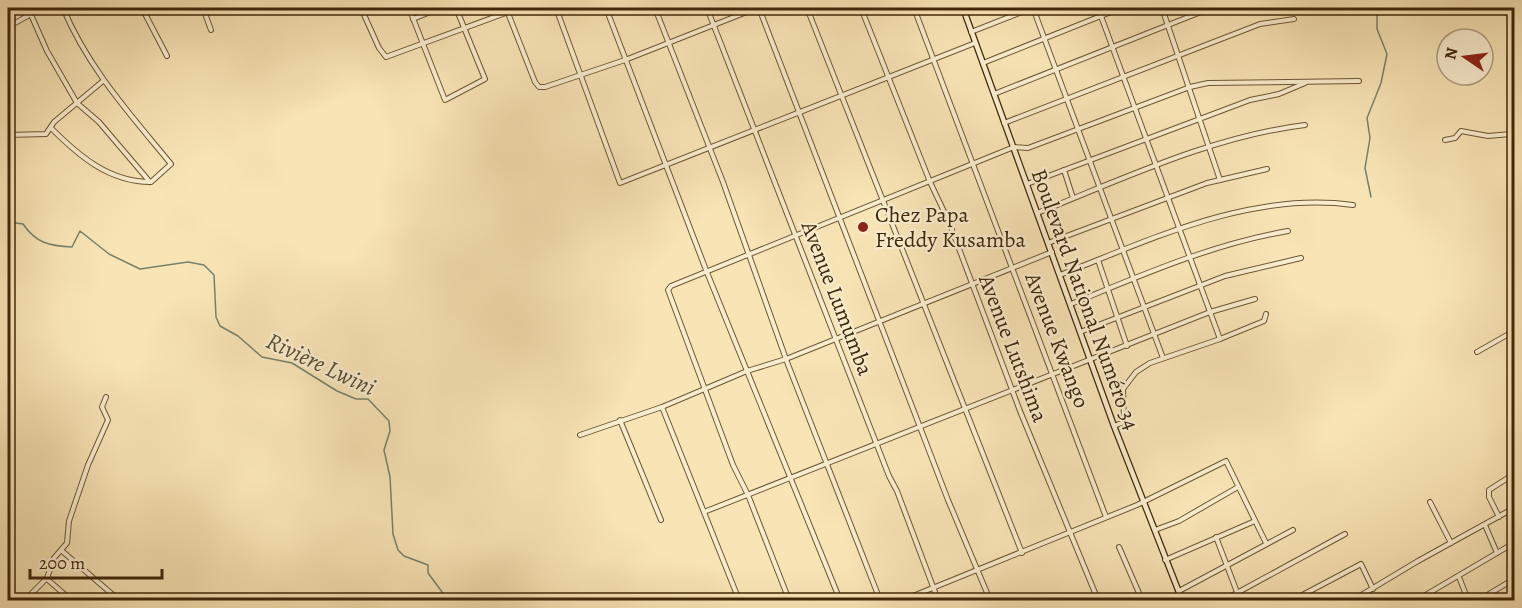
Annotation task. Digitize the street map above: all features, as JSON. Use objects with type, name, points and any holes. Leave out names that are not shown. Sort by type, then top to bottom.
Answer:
[{"type":"main road","name":"Boulevard National Numéro 34","points":[[963,8],[1114,426],[1182,600]]},
{"type":"street","points":[[28,8],[47,51],[77,103],[99,122],[151,182]]},
{"type":"street","points":[[63,8],[85,54],[103,81],[171,164],[151,182]]},
{"type":"street","points":[[142,8],[166,56]]},
{"type":"street","points":[[203,8],[211,30]]},
{"type":"street","points":[[361,8],[379,48],[386,57],[507,10],[519,8]]},
{"type":"street","points":[[409,8],[445,100],[485,79],[456,8]]},
{"type":"street","points":[[413,19],[440,8]]},
{"type":"street","points":[[556,8],[620,183],[933,57],[975,43]]},
{"type":"street","points":[[606,8],[706,270],[792,477],[840,600]]},
{"type":"street","points":[[655,8],[786,359],[880,600]]},
{"type":"street","name":"Avenue Lumumba","points":[[707,8],[938,600]]},
{"type":"street","points":[[507,10],[539,87],[581,76],[758,8],[881,321],[959,529],[990,600]]},
{"type":"street","points":[[807,8],[1022,553]]},
{"type":"street","name":"Avenue Lutshima","points":[[861,8],[1098,600]]},
{"type":"street","name":"Avenue Kwango","points":[[914,8],[1054,373],[1106,517]]},
{"type":"street","points":[[971,32],[1032,8],[1091,160],[1163,358]]},
{"type":"street","points":[[1098,8],[1220,339]]},
{"type":"street","points":[[983,63],[1121,8]]},
{"type":"street","points":[[1162,8],[1220,180]]},
{"type":"street","points":[[994,94],[1211,8]]},
{"type":"street","points":[[8,27],[31,14]]},
{"type":"street","points":[[1004,123],[1260,24],[1294,19]]},
{"type":"street","points":[[8,135],[42,136],[103,81]]},
{"type":"street","points":[[789,600],[748,495],[733,465],[668,290],[674,283],[1014,147],[1028,148],[1190,87],[1208,83],[1359,81]]},
{"type":"street","points":[[1027,184],[1200,118],[1250,100],[1279,94],[1306,82]]},
{"type":"street","points":[[1037,213],[1209,147],[1270,129],[1305,125]]},
{"type":"street","points":[[1445,140],[1455,138],[1461,131],[1502,136],[1511,134],[1515,126]]},
{"type":"street","points":[[51,128],[76,152],[105,172],[151,182]]},
{"type":"street","points":[[1048,243],[1220,180],[1267,169]]},
{"type":"street","points":[[1064,170],[1073,198]]},
{"type":"street","points":[[1060,275],[1181,229],[1248,209],[1316,202],[1353,205]]},
{"type":"street","points":[[1071,304],[1190,256],[1250,237],[1288,231]]},
{"type":"street","points":[[580,435],[662,407],[747,371],[786,359],[1013,270],[1052,252]]},
{"type":"street","points":[[1080,332],[1201,284],[1246,269],[1301,258]]},
{"type":"street","points":[[1098,260],[1127,346]]},
{"type":"street","points":[[704,512],[1210,312],[1255,298]]},
{"type":"street","points":[[1114,426],[1124,422],[1125,385],[1140,369],[1163,358],[1264,321],[1266,314]]},
{"type":"street","points":[[1477,352],[1515,332]]},
{"type":"street","points":[[25,600],[47,578],[54,558],[62,551],[69,536],[69,521],[88,465],[108,420],[102,407],[106,398]]},
{"type":"street","points":[[662,407],[739,600]]},
{"type":"street","points":[[620,420],[661,520]]},
{"type":"street","points":[[903,600],[979,572],[1144,501],[1226,461],[1266,543]]},
{"type":"street","points":[[1499,517],[1489,497],[1489,490],[1515,474]]},
{"type":"street","points":[[1155,530],[1179,521],[1238,487]]},
{"type":"street","points":[[1430,502],[1451,543]]},
{"type":"street","points":[[1353,600],[1515,508]]},
{"type":"street","points":[[1165,560],[1255,521]]},
{"type":"street","points":[[1485,525],[1497,553]]},
{"type":"street","points":[[1179,591],[1293,530]]},
{"type":"street","points":[[1224,600],[1345,534]]},
{"type":"street","points":[[1216,537],[1240,600]]},
{"type":"street","points":[[1417,600],[1515,543]]},
{"type":"street","points":[[1119,548],[1142,600]]},
{"type":"street","points":[[62,551],[119,600]]},
{"type":"street","points":[[1293,600],[1361,564],[1373,589]]},
{"type":"street","points":[[1459,577],[1468,600]]},
{"type":"street","points":[[47,578],[71,600]]},
{"type":"street","points":[[1479,600],[1515,579]]},
{"type":"street","points":[[59,600],[64,594]]},
{"type":"street","points":[[108,600],[112,595]]},
{"type":"waterway","points":[[1371,197],[1365,168],[1370,138],[1367,118],[1381,83],[1387,54],[1377,29],[1377,8]]},
{"type":"waterway","name":"Rivière Lwini","points":[[8,222],[23,224],[38,239],[56,246],[72,247],[80,231],[109,254],[140,269],[188,262],[204,265],[214,275],[216,317],[220,326],[238,336],[262,357],[292,363],[337,391],[356,399],[368,399],[389,421],[390,431],[384,450],[390,477],[393,534],[398,550],[404,556],[428,565],[428,573],[448,600]]},
{"type":"place","name":"Chez Papa Freddy Kusamba","points":[[863,227]]}]
